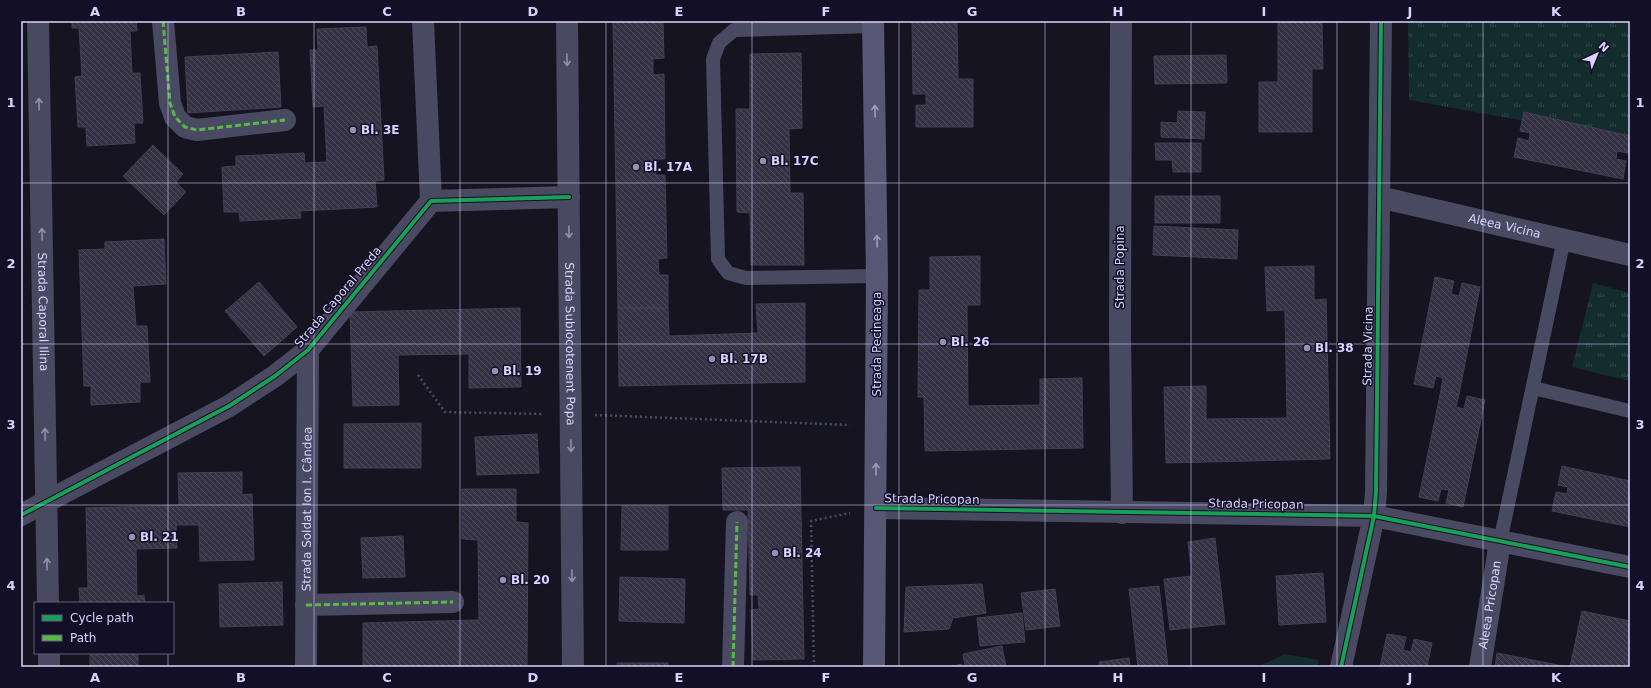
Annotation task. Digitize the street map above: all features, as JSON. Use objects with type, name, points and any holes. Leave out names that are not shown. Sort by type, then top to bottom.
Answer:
[{"type":"street","name":"Strada Caporal Ilina","points":[[38,21],[48,602]]},
{"type":"street","points":[[163,21],[170,103],[175,117],[185,127],[197,130],[285,120]]},
{"type":"street","points":[[423,21],[431,201],[569,197]]},
{"type":"street","name":"Strada Sublocotenent Popa","points":[[567,21],[573,667]]},
{"type":"street","name":"Strada Popina","points":[[1121,21],[1120,330],[1122,512]]},
{"type":"street","name":"Strada Vicina","points":[[1341,667],[1374,516],[1376,492],[1381,21]]},
{"type":"street","name":"Strada Pecineaga","points":[[873,23],[877,276],[874,667]]},
{"type":"street","name":"Aleea Vicina","points":[[1379,197],[1630,255]]},
{"type":"street","name":"Strada Caporal Preda","points":[[21,515],[81,485],[229,406],[275,376],[308,350],[431,201]]},
{"type":"street","name":"Strada Soldat Ion I. Cândea","points":[[306,667],[308,350]]},
{"type":"street","name":"Strada Pricopan","points":[[876,508],[1374,516],[1630,567]]},
{"type":"street","points":[[733,667],[737,522]]},
{"type":"street","name":"Aleea Pricopan","points":[[1480,667],[1500,542]]},
{"type":"street","points":[[306,605],[453,602]]},
{"type":"street","points":[[49,654],[49,667]]},
{"type":"lane","points":[[873,23],[734,30],[719,43],[713,58],[718,259],[728,273],[746,278],[877,276]]},
{"type":"lane","points":[[1500,542],[1564,239]]},
{"type":"lane","points":[[1533,388],[1630,411]]},
{"type":"path","points":[[418,375],[445,412],[571,414],[877,426]]},
{"type":"path","points":[[814,667],[811,521],[876,508]]},
{"type":"green space","points":[[1408,21],[1630,21],[1630,140],[1409,100]]},
{"type":"green space","points":[[1593,283],[1630,293],[1630,381],[1572,367]]},
{"type":"green space","points":[[1285,654],[1319,660],[1317,667],[1257,667]]},
{"type":"building","points":[[72,21],[136,21],[137,31],[130,31],[132,73],[140,73],[143,123],[134,123],[135,143],[87,146],[86,127],[78,127],[75,77],[82,76],[79,28],[72,28]]},
{"type":"building","name":"Bl. 17A","points":[[613,21],[663,21],[664,58],[653,59],[653,75],[664,74],[665,159],[656,159],[656,175],[665,175],[667,258],[658,259],[659,275],[668,275],[668,308],[618,308]]},
{"type":"building","points":[[912,21],[957,21],[958,79],[973,79],[973,127],[916,127],[916,105],[926,105],[926,94],[913,94]]},
{"type":"building","points":[[1278,21],[1322,21],[1323,69],[1312,69],[1312,132],[1259,132],[1259,82],[1278,82]]},
{"type":"building","name":"Bl. 3E","points":[[366,27],[367,47],[377,46],[384,180],[375,181],[377,207],[300,211],[301,218],[240,221],[239,212],[224,212],[222,167],[236,166],[236,156],[304,153],[305,163],[327,162],[324,106],[313,107],[310,50],[318,50],[317,29]]},
{"type":"building","points":[[278,52],[281,107],[188,113],[185,57]]},
{"type":"building","name":"Bl. 17C","points":[[801,53],[802,128],[789,129],[790,193],[803,193],[804,265],[751,265],[750,213],[737,212],[736,109],[750,109],[750,54]]},
{"type":"building","points":[[1226,55],[1227,83],[1155,84],[1154,56]]},
{"type":"building","points":[[1178,111],[1205,112],[1204,139],[1161,137],[1161,122],[1177,123]]},
{"type":"building","points":[[1524,112],[1630,136],[1628,153],[1617,151],[1616,159],[1626,161],[1623,179],[1514,157],[1518,138],[1529,141],[1530,133],[1520,131]]},
{"type":"building","points":[[1155,143],[1201,143],[1201,172],[1173,172],[1172,160],[1156,160]]},
{"type":"building","points":[[153,145],[183,174],[176,182],[186,192],[164,215],[123,176]]},
{"type":"building","points":[[1155,196],[1220,196],[1220,223],[1155,223]]},
{"type":"building","points":[[1154,226],[1238,230],[1237,259],[1153,255]]},
{"type":"building","points":[[164,239],[166,284],[133,286],[136,326],[147,326],[150,382],[140,382],[140,402],[91,405],[91,386],[84,386],[79,250],[105,249],[105,242]]},
{"type":"building","name":"Bl. 26","points":[[980,256],[980,305],[967,305],[968,406],[1040,405],[1040,379],[1082,378],[1083,448],[925,451],[924,397],[918,397],[919,290],[930,290],[930,257]]},
{"type":"building","name":"Bl. 38","points":[[1314,266],[1314,300],[1326,299],[1330,459],[1166,463],[1164,387],[1206,386],[1206,419],[1287,418],[1285,310],[1267,311],[1265,267]]},
{"type":"building","points":[[1435,277],[1454,281],[1451,294],[1459,296],[1462,283],[1480,287],[1459,394],[1441,390],[1443,378],[1436,376],[1433,388],[1414,384]]},
{"type":"building","points":[[259,282],[297,327],[264,356],[225,311]]},
{"type":"building","name":"Bl. 17B","points":[[805,303],[805,382],[619,386],[618,308],[668,308],[669,336],[758,333],[756,304]]},
{"type":"building","name":"Bl. 19","points":[[520,308],[521,387],[469,388],[469,354],[398,355],[399,405],[353,406],[350,312]]},
{"type":"building","points":[[1441,390],[1459,394],[1456,407],[1464,409],[1467,396],[1485,400],[1463,507],[1446,503],[1449,490],[1441,489],[1438,501],[1419,497]]},
{"type":"building","points":[[421,423],[421,468],[344,468],[344,424]]},
{"type":"building","points":[[537,434],[539,473],[477,475],[475,437]]},
{"type":"building","points":[[1562,466],[1630,481],[1630,527],[1552,511],[1556,492],[1567,494],[1568,487],[1558,485]]},
{"type":"building","name":"Bl. 24","points":[[800,467],[804,659],[753,660],[751,610],[759,609],[758,595],[750,595],[748,510],[723,510],[722,468]]},
{"type":"building","name":"Bl. 21","points":[[242,472],[242,495],[252,494],[254,560],[200,561],[199,525],[176,525],[177,548],[136,549],[137,596],[144,595],[145,602],[80,602],[79,588],[88,588],[86,508],[179,505],[178,473]]},
{"type":"building","name":"Bl. 20","points":[[462,489],[516,489],[516,522],[528,523],[527,667],[363,667],[363,623],[479,620],[478,540],[462,539]]},
{"type":"building","points":[[622,506],[668,506],[668,550],[621,550]]},
{"type":"building","points":[[403,536],[405,577],[363,578],[361,538]]},
{"type":"building","points":[[1215,538],[1225,624],[1170,630],[1164,579],[1192,576],[1188,542]]},
{"type":"building","points":[[1323,573],[1326,622],[1279,625],[1276,576]]},
{"type":"building","points":[[620,577],[685,579],[684,623],[619,621]]},
{"type":"building","points":[[282,582],[283,625],[220,627],[219,584]]},
{"type":"building","points":[[982,584],[986,613],[953,618],[949,629],[904,632],[906,587]]},
{"type":"building","points":[[1159,586],[1168,667],[1138,667],[1129,589]]},
{"type":"building","points":[[1055,589],[1060,626],[1026,630],[1021,593]]},
{"type":"building","points":[[1582,611],[1630,621],[1630,667],[1570,667]]},
{"type":"building","points":[[1022,613],[1025,642],[980,646],[977,618]]},
{"type":"building","points":[[1387,634],[1406,637],[1403,650],[1411,652],[1414,639],[1432,643],[1427,667],[1380,667]]},
{"type":"building","points":[[1002,646],[1006,667],[965,667],[963,654]]},
{"type":"building","points":[[1497,653],[1568,667],[1495,667]]},
{"type":"building","points":[[90,654],[138,654],[138,667],[90,667]]},
{"type":"building","points":[[1129,658],[1130,667],[1099,667],[1099,662]]},
{"type":"building","points":[[617,663],[668,663],[668,667],[617,667]]},
{"type":"building","points":[[962,664],[963,667],[948,667]]},
{"type":"marked path","points":[[163,21],[170,103],[175,117],[185,127],[197,130],[285,120]]},
{"type":"marked path","points":[[733,667],[737,522]]},
{"type":"marked path","points":[[306,605],[453,602]]},
{"type":"cycle path","points":[[1341,667],[1374,516],[1376,492],[1381,21]]},
{"type":"cycle path","points":[[21,515],[229,406],[275,376],[308,350],[431,201],[569,197]]},
{"type":"cycle path","points":[[876,508],[1374,516],[1630,567]]},
{"type":"place","name":"Bl. 3E","points":[[353,130]]},
{"type":"place","name":"Bl. 17C","points":[[763,161]]},
{"type":"place","name":"Bl. 17A","points":[[636,167]]},
{"type":"place","name":"Bl. 26","points":[[943,342]]},
{"type":"place","name":"Bl. 38","points":[[1307,348]]},
{"type":"place","name":"Bl. 17B","points":[[712,359]]},
{"type":"place","name":"Bl. 19","points":[[495,371]]},
{"type":"place","name":"Bl. 21","points":[[132,537]]},
{"type":"place","name":"Bl. 24","points":[[775,553]]},
{"type":"place","name":"Bl. 20","points":[[503,580]]}]
